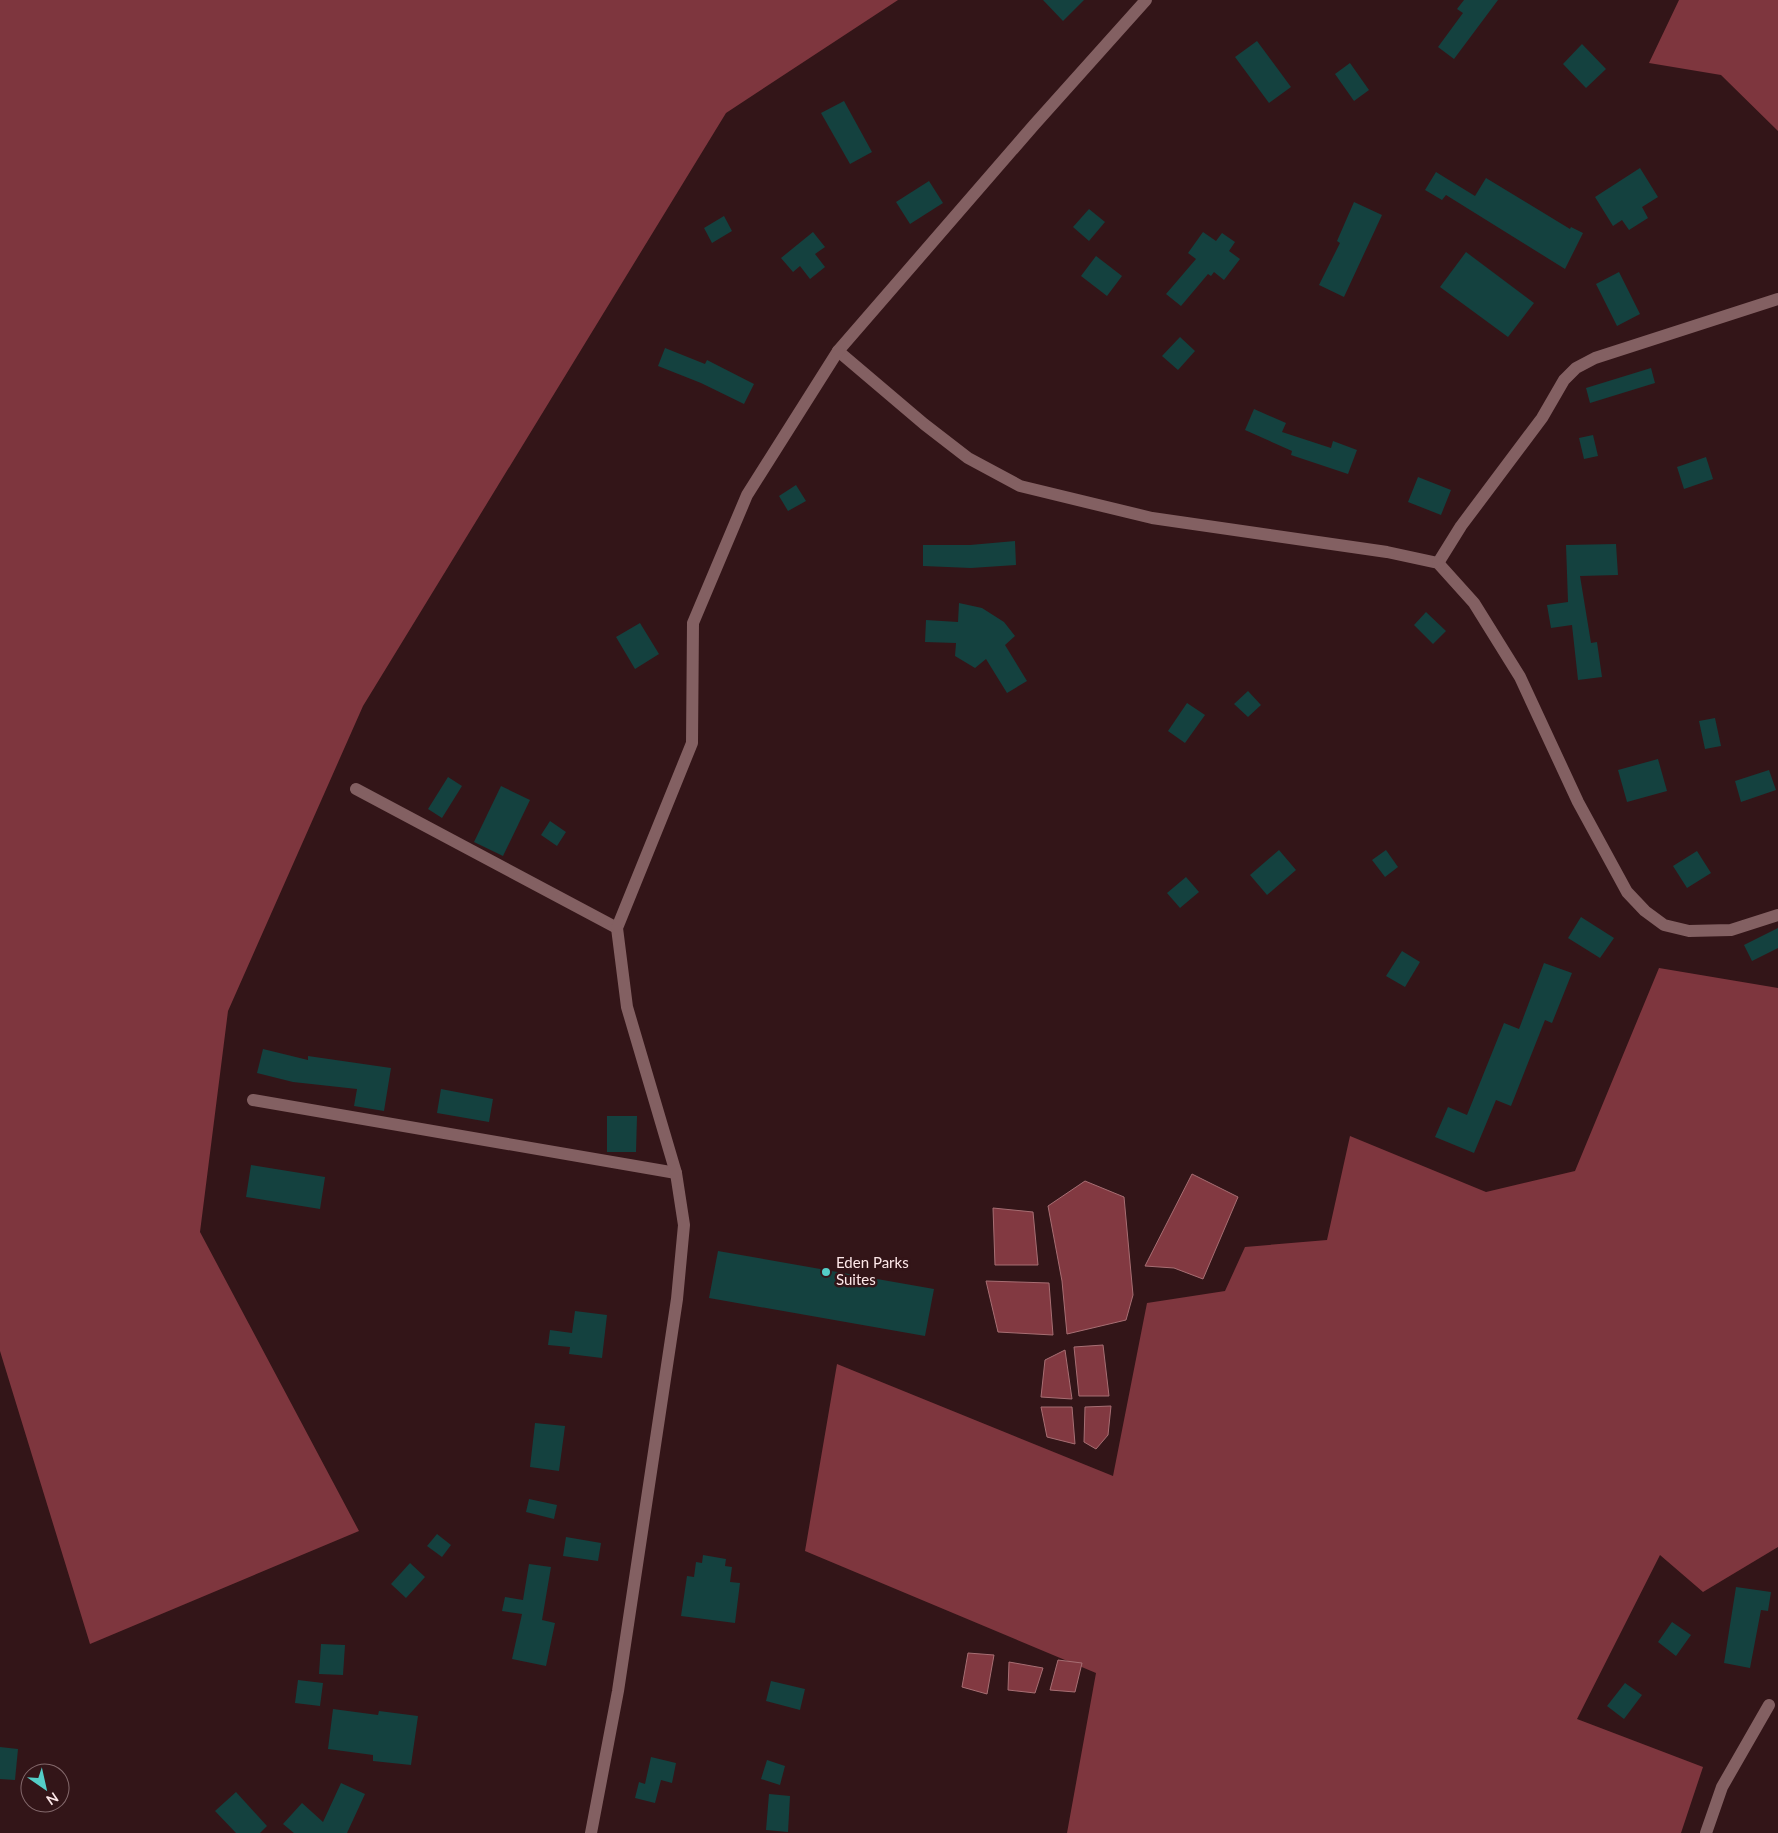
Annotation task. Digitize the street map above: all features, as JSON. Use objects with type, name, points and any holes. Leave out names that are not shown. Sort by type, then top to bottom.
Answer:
[{"type":"street","points":[[591,1833],[618,1692],[677,1299],[684,1225],[676,1173],[627,1007],[617,928],[692,743],[693,623],[747,494],[838,351],[1027,133],[1146,0]]},
{"type":"street","points":[[1438,564],[1461,526],[1542,418],[1564,380],[1576,368],[1595,358],[1778,299]]},
{"type":"street","points":[[838,351],[924,424],[968,458],[1020,486],[1152,518],[1387,552],[1438,564],[1474,604],[1520,677],[1578,802],[1627,892],[1645,911],[1664,925],[1690,931],[1731,930],[1778,915]]},
{"type":"street","points":[[356,789],[617,928]]},
{"type":"street","points":[[253,1100],[676,1173]]},
{"type":"street","points":[[1706,1833],[1722,1788],[1769,1705]]},
{"type":"shaded area","points":[[0,0],[898,0],[726,113],[363,706],[228,1011],[200,1232],[359,1531],[90,1644],[0,1351]]},
{"type":"shaded area","points":[[1679,0],[1778,0],[1778,131],[1721,75],[1649,63]]},
{"type":"shaded area","points":[[1659,968],[1778,988],[1778,1547],[1703,1592],[1660,1555],[1577,1719],[1703,1767],[1681,1833],[1067,1833],[1096,1673],[805,1551],[837,1364],[1113,1476],[1147,1303],[1225,1291],[1245,1247],[1327,1240],[1350,1136],[1486,1192],[1575,1171]]},
{"type":"shaded area","points":[[1192,1174],[1238,1197],[1203,1279],[1174,1268],[1145,1266]]},
{"type":"shaded area","points":[[1085,1181],[1124,1197],[1133,1295],[1126,1320],[1067,1334],[1062,1281],[1048,1206]]},
{"type":"shaded area","points":[[993,1208],[1033,1212],[1038,1265],[995,1265]]},
{"type":"shaded area","points":[[986,1281],[1049,1283],[1053,1335],[998,1332]]},
{"type":"shaded area","points":[[1103,1345],[1109,1396],[1079,1396],[1074,1347]]},
{"type":"shaded area","points":[[1065,1350],[1072,1399],[1041,1397],[1045,1360]]},
{"type":"shaded area","points":[[1111,1406],[1108,1435],[1096,1449],[1084,1442],[1085,1407]]},
{"type":"shaded area","points":[[1041,1407],[1072,1407],[1075,1444],[1047,1437]]},
{"type":"shaded area","points":[[968,1653],[994,1655],[987,1694],[962,1687]]},
{"type":"shaded area","points":[[1058,1660],[1082,1663],[1075,1692],[1050,1690]]},
{"type":"shaded area","points":[[1009,1662],[1043,1668],[1035,1693],[1008,1690]]},
{"type":"building","points":[[1043,0],[1084,0],[1063,21]]},
{"type":"building","points":[[1464,0],[1498,0],[1454,59],[1438,47],[1463,13],[1457,9]]},
{"type":"building","points":[[1257,41],[1291,87],[1269,103],[1235,57]]},
{"type":"building","points":[[1582,44],[1606,69],[1586,88],[1563,64]]},
{"type":"building","points":[[1350,63],[1369,90],[1354,101],[1335,74]]},
{"type":"building","points":[[844,101],[872,152],[850,164],[821,113]]},
{"type":"building","points":[[1640,168],[1658,197],[1642,207],[1648,218],[1629,230],[1622,220],[1613,226],[1595,197]]},
{"type":"building","points":[[1436,172],[1475,196],[1486,178],[1570,229],[1571,227],[1583,233],[1565,269],[1446,195],[1442,200],[1425,190]]},
{"type":"building","points":[[929,181],[943,203],[910,224],[896,202]]},
{"type":"building","points":[[1354,202],[1382,215],[1344,297],[1319,285],[1340,243],[1337,241]]},
{"type":"building","points":[[1089,209],[1105,222],[1089,241],[1073,227]]},
{"type":"building","points":[[724,216],[732,231],[712,243],[704,228]]},
{"type":"building","points":[[813,232],[825,247],[815,254],[825,267],[810,279],[800,266],[793,272],[781,258]]},
{"type":"building","points":[[1203,232],[1216,241],[1222,233],[1235,242],[1229,251],[1240,259],[1224,280],[1214,272],[1211,276],[1208,274],[1181,306],[1166,294],[1196,259],[1188,253]]},
{"type":"building","points":[[1466,252],[1534,303],[1508,337],[1440,287]]},
{"type":"building","points":[[1096,256],[1122,276],[1107,296],[1081,276]]},
{"type":"building","points":[[1619,272],[1640,314],[1617,326],[1596,284]]},
{"type":"building","points":[[1180,337],[1195,351],[1178,370],[1162,356]]},
{"type":"building","points":[[665,348],[705,364],[707,360],[754,384],[744,404],[701,383],[658,366]]},
{"type":"building","points":[[1651,368],[1655,383],[1590,403],[1586,388]]},
{"type":"building","points":[[1254,409],[1286,423],[1282,432],[1331,448],[1333,441],[1357,450],[1348,474],[1291,455],[1292,451],[1245,430]]},
{"type":"building","points":[[1593,435],[1598,456],[1584,459],[1579,438]]},
{"type":"building","points":[[1706,457],[1713,479],[1684,489],[1677,467]]},
{"type":"building","points":[[1418,477],[1451,490],[1441,515],[1408,502]]},
{"type":"building","points":[[796,485],[806,501],[788,511],[779,496]]},
{"type":"building","points":[[1015,541],[1016,565],[971,568],[923,566],[923,545],[970,545]]},
{"type":"building","points":[[1616,544],[1618,575],[1580,576],[1591,643],[1597,642],[1602,677],[1578,680],[1572,625],[1551,628],[1547,605],[1568,602],[1566,545]]},
{"type":"building","points":[[959,603],[982,608],[1004,622],[1015,636],[1005,645],[1027,681],[1007,693],[986,659],[975,668],[955,656],[956,643],[925,642],[926,620],[958,622]]},
{"type":"building","points":[[1426,612],[1446,631],[1433,644],[1414,625]]},
{"type":"building","points":[[640,623],[659,654],[635,669],[616,637]]},
{"type":"building","points":[[1248,691],[1261,705],[1248,717],[1234,704]]},
{"type":"building","points":[[1187,703],[1205,715],[1185,743],[1168,731]]},
{"type":"building","points":[[1715,718],[1721,746],[1705,749],[1699,721]]},
{"type":"building","points":[[1658,759],[1667,791],[1627,802],[1618,770]]},
{"type":"building","points":[[1769,770],[1776,790],[1741,802],[1735,781]]},
{"type":"building","points":[[448,777],[462,786],[442,818],[428,809]]},
{"type":"building","points":[[501,786],[530,800],[503,856],[474,842]]},
{"type":"building","points":[[550,821],[566,832],[557,846],[541,835]]},
{"type":"building","points":[[1279,850],[1296,870],[1267,895],[1250,875]]},
{"type":"building","points":[[1386,850],[1398,867],[1385,877],[1372,860]]},
{"type":"building","points":[[1697,851],[1711,873],[1687,888],[1673,866]]},
{"type":"building","points":[[1186,877],[1199,892],[1180,908],[1167,893]]},
{"type":"building","points":[[1581,917],[1614,938],[1600,958],[1568,938]]},
{"type":"building","points":[[1778,928],[1778,948],[1752,961],[1744,945]]},
{"type":"building","points":[[1402,951],[1420,962],[1405,987],[1386,976]]},
{"type":"building","points":[[1544,963],[1572,973],[1552,1023],[1545,1020],[1511,1106],[1496,1100],[1474,1153],[1435,1137],[1448,1107],[1467,1115],[1504,1023],[1519,1029]]},
{"type":"building","points":[[263,1049],[308,1060],[308,1056],[391,1068],[384,1111],[354,1106],[357,1089],[293,1082],[257,1073]]},
{"type":"building","points":[[441,1089],[493,1099],[489,1122],[437,1113]]},
{"type":"building","points":[[607,1116],[637,1116],[636,1152],[607,1152]]},
{"type":"building","points":[[251,1165],[325,1177],[320,1209],[246,1197]]},
{"type":"building","points":[[718,1251],[934,1289],[925,1336],[709,1298]]},
{"type":"building","points":[[575,1311],[607,1315],[602,1358],[569,1354],[570,1347],[548,1345],[550,1330],[572,1333]]},
{"type":"building","points":[[535,1423],[565,1426],[559,1471],[530,1467]]},
{"type":"building","points":[[529,1499],[557,1505],[554,1519],[526,1512]]},
{"type":"building","points":[[437,1534],[451,1545],[442,1557],[427,1546]]},
{"type":"building","points":[[566,1537],[601,1543],[598,1561],[563,1556]]},
{"type":"building","points":[[703,1555],[726,1559],[725,1566],[732,1567],[730,1582],[740,1583],[735,1623],[681,1616],[687,1576],[694,1577],[696,1562],[702,1563]]},
{"type":"building","points":[[410,1563],[425,1577],[406,1598],[391,1584]]},
{"type":"building","points":[[529,1564],[551,1567],[542,1620],[555,1623],[546,1666],[512,1659],[522,1614],[502,1611],[505,1597],[523,1600]]},
{"type":"building","points":[[1736,1587],[1771,1592],[1768,1611],[1761,1610],[1750,1668],[1724,1663]]},
{"type":"building","points":[[1672,1622],[1691,1635],[1676,1656],[1658,1642]]},
{"type":"building","points":[[321,1644],[345,1645],[343,1675],[319,1674]]},
{"type":"building","points":[[298,1680],[323,1683],[320,1706],[295,1703]]},
{"type":"building","points":[[771,1681],[805,1689],[800,1710],[766,1701]]},
{"type":"building","points":[[1625,1683],[1642,1695],[1624,1719],[1607,1706]]},
{"type":"building","points":[[333,1709],[378,1715],[379,1711],[418,1716],[411,1765],[373,1761],[373,1755],[328,1749]]},
{"type":"building","points":[[0,1747],[18,1749],[15,1780],[0,1779]]},
{"type":"building","points":[[651,1757],[676,1763],[672,1783],[661,1780],[655,1803],[635,1798],[639,1782],[645,1784]]},
{"type":"building","points":[[767,1760],[785,1766],[780,1785],[761,1779]]},
{"type":"building","points":[[341,1783],[365,1794],[347,1833],[294,1833],[283,1824],[302,1803],[323,1822]]},
{"type":"building","points":[[236,1792],[267,1826],[260,1833],[236,1833],[215,1811]]},
{"type":"building","points":[[769,1794],[790,1796],[788,1832],[766,1830]]},
{"type":"place","name":"Eden Parks Suites","points":[[826,1272]]}]
